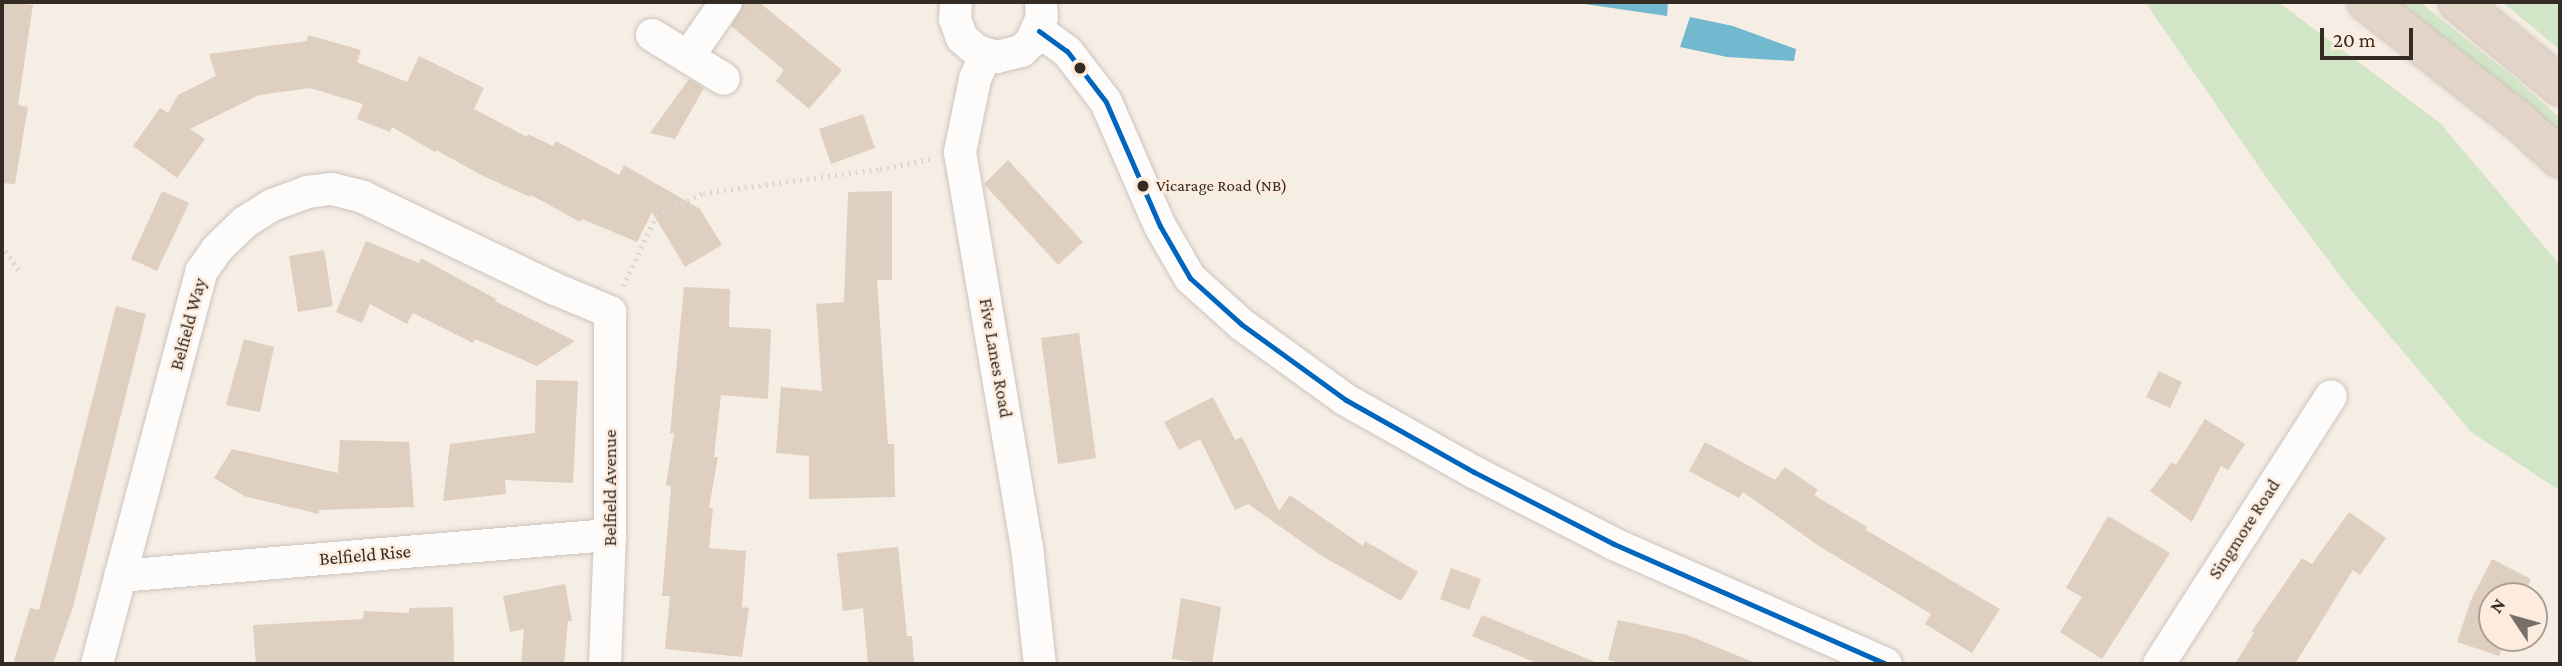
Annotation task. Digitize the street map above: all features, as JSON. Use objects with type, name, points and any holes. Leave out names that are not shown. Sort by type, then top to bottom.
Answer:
[{"type":"highway","points":[[2368,2],[2516,119],[2560,158]]},
{"type":"highway","points":[[2458,2],[2560,86]]},
{"type":"street","points":[[688,57],[726,2]]},
{"type":"street","points":[[956,2],[955,19],[962,38],[986,55],[1010,55],[1021,51],[1040,16],[1106,102],[1160,226],[1190,278],[1241,324],[1346,400],[1474,472],[1614,544],[1886,664]]},
{"type":"street","points":[[653,35],[724,79]]},
{"type":"street","name":"Five Lanes Road","points":[[986,55],[975,79],[960,152],[1027,547],[1041,664]]},
{"type":"street","name":"Belfield Way","points":[[97,664],[201,272],[217,249],[245,222],[272,205],[307,192],[332,189],[363,197],[555,289],[610,312]]},
{"type":"street","name":"Belfield Avenue","points":[[605,664],[610,535],[610,312]]},
{"type":"street","name":"Singmore Road","points":[[2159,664],[2331,396]]},
{"type":"street","name":"Belfield Rise","points":[[120,576],[610,535]]},
{"type":"path","points":[[610,312],[656,216],[703,193],[880,169],[960,152]]},
{"type":"path","points":[[2,245],[21,273]]},
{"type":"green space","points":[[2145,2],[2278,2],[2440,123],[2560,265],[2560,491],[2471,432],[2351,290],[2271,184]]},
{"type":"green space","points":[[2399,2],[2420,2],[2517,80],[2560,118],[2560,133]]},
{"type":"green space","points":[[2502,2],[2560,2],[2560,50]]},
{"type":"water","points":[[1571,2],[1668,2],[1667,16]]},
{"type":"water","points":[[1690,17],[1733,26],[1796,49],[1794,61],[1727,57],[1680,47]]},
{"type":"building","points":[[2,2],[33,5],[18,105],[28,107],[15,184],[2,183]]},
{"type":"building","points":[[744,2],[759,2],[842,70],[809,109],[776,81],[784,70],[731,26]]},
{"type":"building","points":[[308,35],[361,50],[357,62],[407,82],[419,56],[484,88],[474,109],[527,137],[528,134],[553,146],[556,141],[619,175],[624,165],[700,209],[722,245],[685,267],[652,212],[637,242],[582,219],[580,222],[531,195],[530,197],[481,175],[436,150],[435,152],[392,127],[390,132],[357,119],[363,104],[310,88],[259,95],[190,129],[205,139],[177,178],[133,146],[160,108],[168,113],[178,95],[216,76],[209,54],[307,41]]},
{"type":"building","points":[[689,79],[704,88],[675,139],[650,133]]},
{"type":"building","points":[[863,114],[875,148],[831,164],[819,129]]},
{"type":"building","points":[[1008,160],[1083,242],[1058,265],[984,184]]},
{"type":"building","points":[[162,191],[189,203],[157,271],[131,259]]},
{"type":"building","points":[[892,191],[892,280],[877,280],[888,444],[894,444],[895,497],[809,499],[809,456],[776,453],[781,387],[822,391],[816,304],[844,302],[848,192]]},
{"type":"building","points":[[366,241],[419,263],[421,258],[496,299],[495,301],[575,341],[537,366],[475,339],[473,343],[413,313],[407,324],[370,304],[362,323],[336,312]]},
{"type":"building","points":[[324,250],[333,306],[298,312],[289,256]]},
{"type":"building","points":[[684,287],[730,289],[729,327],[771,329],[768,399],[721,395],[714,457],[718,457],[709,508],[713,508],[709,548],[746,551],[742,607],[749,608],[742,657],[665,649],[670,596],[662,596],[671,486],[666,485],[674,433],[670,433]]},
{"type":"building","points":[[116,306],[146,314],[73,607],[53,664],[13,664],[30,608],[39,610]]},
{"type":"building","points":[[1079,333],[1096,458],[1058,464],[1041,338]]},
{"type":"building","points":[[244,339],[274,347],[260,412],[226,405]]},
{"type":"building","points":[[2159,371],[2182,382],[2170,408],[2146,397]]},
{"type":"building","points":[[536,380],[578,381],[573,483],[505,480],[506,494],[443,501],[450,444],[535,433]]},
{"type":"building","points":[[1213,397],[1235,440],[1242,437],[1279,511],[1290,495],[1363,546],[1365,541],[1418,572],[1401,601],[1322,556],[1248,504],[1235,510],[1200,439],[1179,450],[1164,422]]},
{"type":"building","points":[[2205,419],[2245,444],[2228,470],[2221,466],[2192,522],[2150,491],[2172,462],[2176,465]]},
{"type":"building","points":[[340,440],[409,442],[414,507],[319,510],[319,514],[244,496],[214,478],[232,449],[338,473]]},
{"type":"building","points":[[1705,442],[1775,480],[1785,467],[1818,490],[1814,495],[1867,527],[1866,530],[2000,609],[1972,653],[1925,624],[1931,614],[1819,546],[1743,492],[1739,498],[1689,471]]},
{"type":"building","points":[[2349,512],[2386,538],[2360,575],[2353,570],[2295,664],[2235,664],[2254,633],[2252,631],[2302,558],[2312,564]]},
{"type":"building","points":[[2108,516],[2170,553],[2102,659],[2060,632],[2082,597],[2066,588]]},
{"type":"building","points":[[898,547],[907,636],[912,636],[914,664],[868,664],[863,608],[843,611],[837,553]]},
{"type":"building","points":[[2492,559],[2531,579],[2530,582],[2480,582]]},
{"type":"building","points":[[1451,568],[1481,579],[1469,610],[1440,599]]},
{"type":"building","points":[[565,584],[572,621],[568,621],[564,664],[521,664],[524,629],[510,632],[503,596]]},
{"type":"building","points":[[2478,586],[2478,649],[2457,642]]},
{"type":"building","points":[[1181,598],[1221,607],[1212,664],[1172,659]]},
{"type":"building","points":[[453,607],[454,664],[256,664],[253,625],[363,619],[364,611],[409,613],[409,608]]},
{"type":"building","points":[[1482,615],[1600,664],[1539,664],[1472,636]]},
{"type":"building","points":[[1618,620],[1687,635],[1758,664],[1625,664],[1608,660]]},
{"type":"transit line","points":[[1039,31],[1067,51],[1106,102],[1160,226],[1190,278],[1241,324],[1346,400],[1474,472],[1614,544],[1886,664]]},
{"type":"place","name":"Vicarage Road (NB)","points":[[1143,186]]}]
